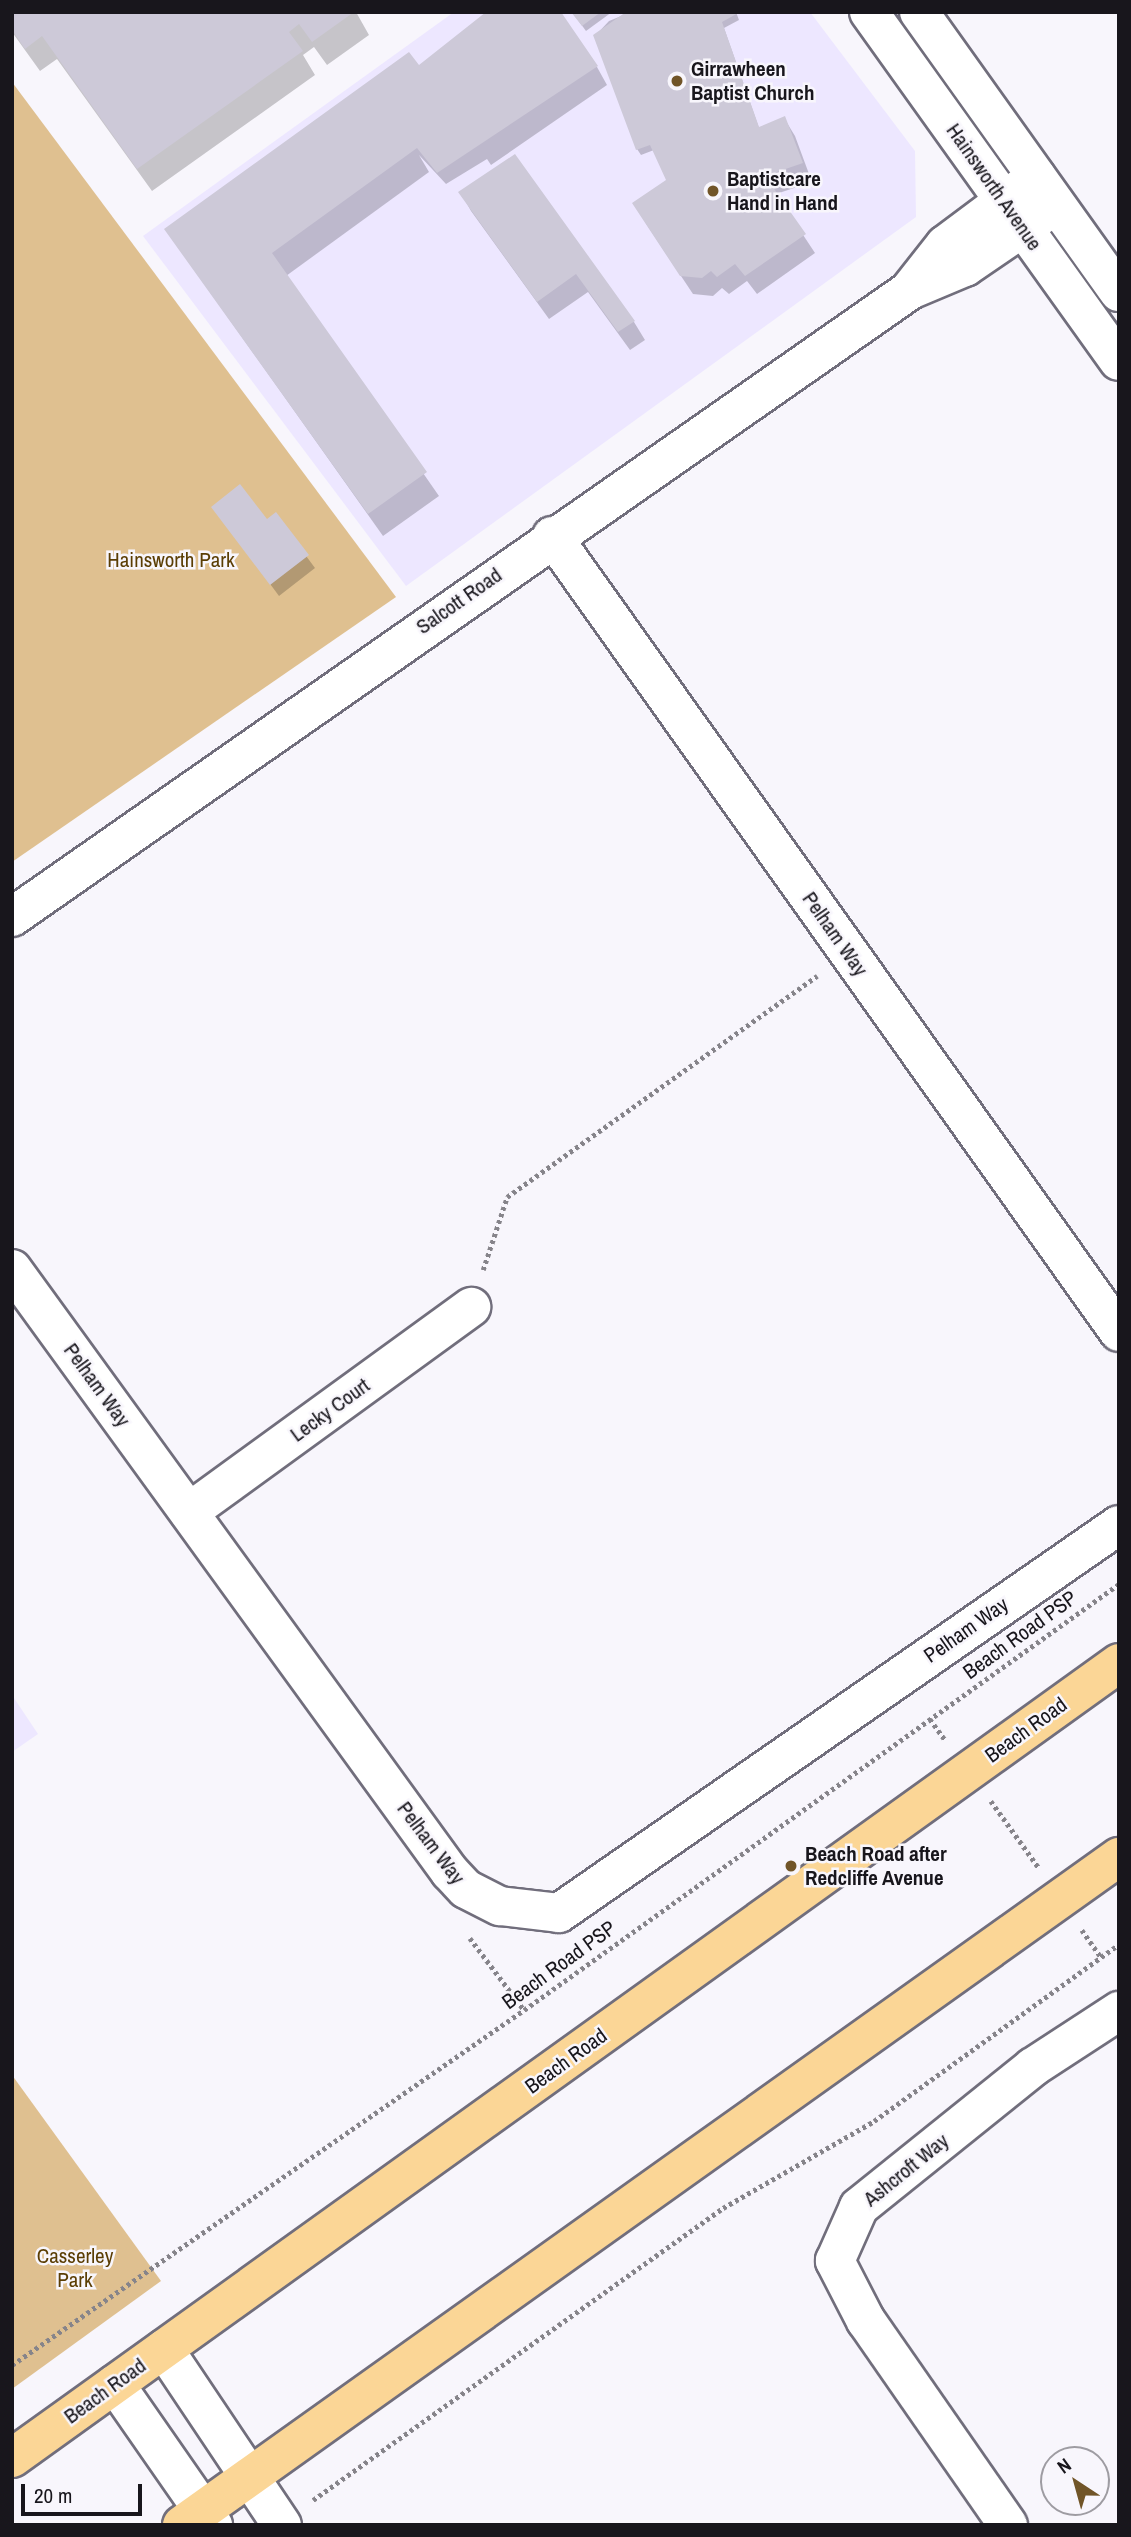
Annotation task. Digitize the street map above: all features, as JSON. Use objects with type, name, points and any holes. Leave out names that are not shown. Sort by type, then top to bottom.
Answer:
[{"type":"main road","name":"Beach Road","points":[[12,2458],[1119,1663]]},
{"type":"main road","points":[[199,2520],[250,2476],[1119,1857]]},
{"type":"street","name":"Hainsworth Avenue","points":[[869,12],[1119,360]]},
{"type":"street","name":"Hainsworth Avenue","points":[[919,12],[1119,292]]},
{"type":"street","name":"Salcott Road","points":[[12,917],[552,536],[910,290],[965,267],[1014,215],[1046,191]]},
{"type":"street","name":"Pelham Way","points":[[552,536],[1119,1332]]},
{"type":"street","name":"Pelham Way","points":[[12,1269],[466,1889],[500,1906],[559,1913],[1119,1525]]},
{"type":"street","name":"Lecky Court","points":[[189,1512],[471,1307]]},
{"type":"street","name":"Ashcroft Way","points":[[1008,2525],[866,2321],[835,2262],[859,2207],[1033,2067],[1119,2011]]},
{"type":"street","points":[[164,2349],[281,2524]]},
{"type":"street","points":[[115,2384],[199,2520]]},
{"type":"path","points":[[471,1307],[508,1197],[849,953]]},
{"type":"path","name":"Beach Road PSP","points":[[12,2365],[524,2010],[1119,1584]]},
{"type":"path","points":[[930,1719],[1101,1957]]},
{"type":"path","points":[[466,1889],[464,1929],[524,2010]]},
{"type":"path","points":[[281,2524],[723,2208],[874,2121],[1119,1944]]},
{"type":"shaded area","points":[[454,12],[810,12],[915,151],[916,217],[406,586],[143,236]]},
{"type":"shaded area","points":[[12,1695],[38,1734],[12,1752]]},
{"type":"green space","name":"Hainsworth Park","points":[[12,82],[396,597],[12,862]]},
{"type":"green space","name":"Casserley Park","points":[[12,2075],[161,2281],[12,2389]]},
{"type":"building","points":[[12,12],[354,12],[312,42],[299,24],[289,32],[303,51],[137,169],[42,36],[25,49],[12,30]]},
{"type":"building","points":[[486,12],[561,12],[598,66],[437,173],[417,148],[272,253],[427,472],[368,514],[164,229],[409,52],[419,65]]},
{"type":"building","points":[[571,12],[601,12],[582,26]]},
{"type":"building","points":[[626,12],[740,12],[722,22],[759,127],[785,116],[803,163],[765,176],[806,234],[745,276],[735,264],[717,277],[711,271],[702,278],[680,276],[632,203],[666,180],[650,145],[636,150],[593,35]]},
{"type":"building","points":[[515,154],[635,321],[618,332],[576,274],[537,302],[458,192]]},
{"type":"building","points":[[240,484],[267,519],[276,512],[309,555],[270,585],[211,507]]},
{"type":"place","name":"Girrawheen Baptist Church","points":[[677,81]]},
{"type":"place","name":"Baptistcare Hand in Hand","points":[[713,191]]},
{"type":"place","name":"Beach Road after Redcliffe Avenue","points":[[791,1866]]}]
